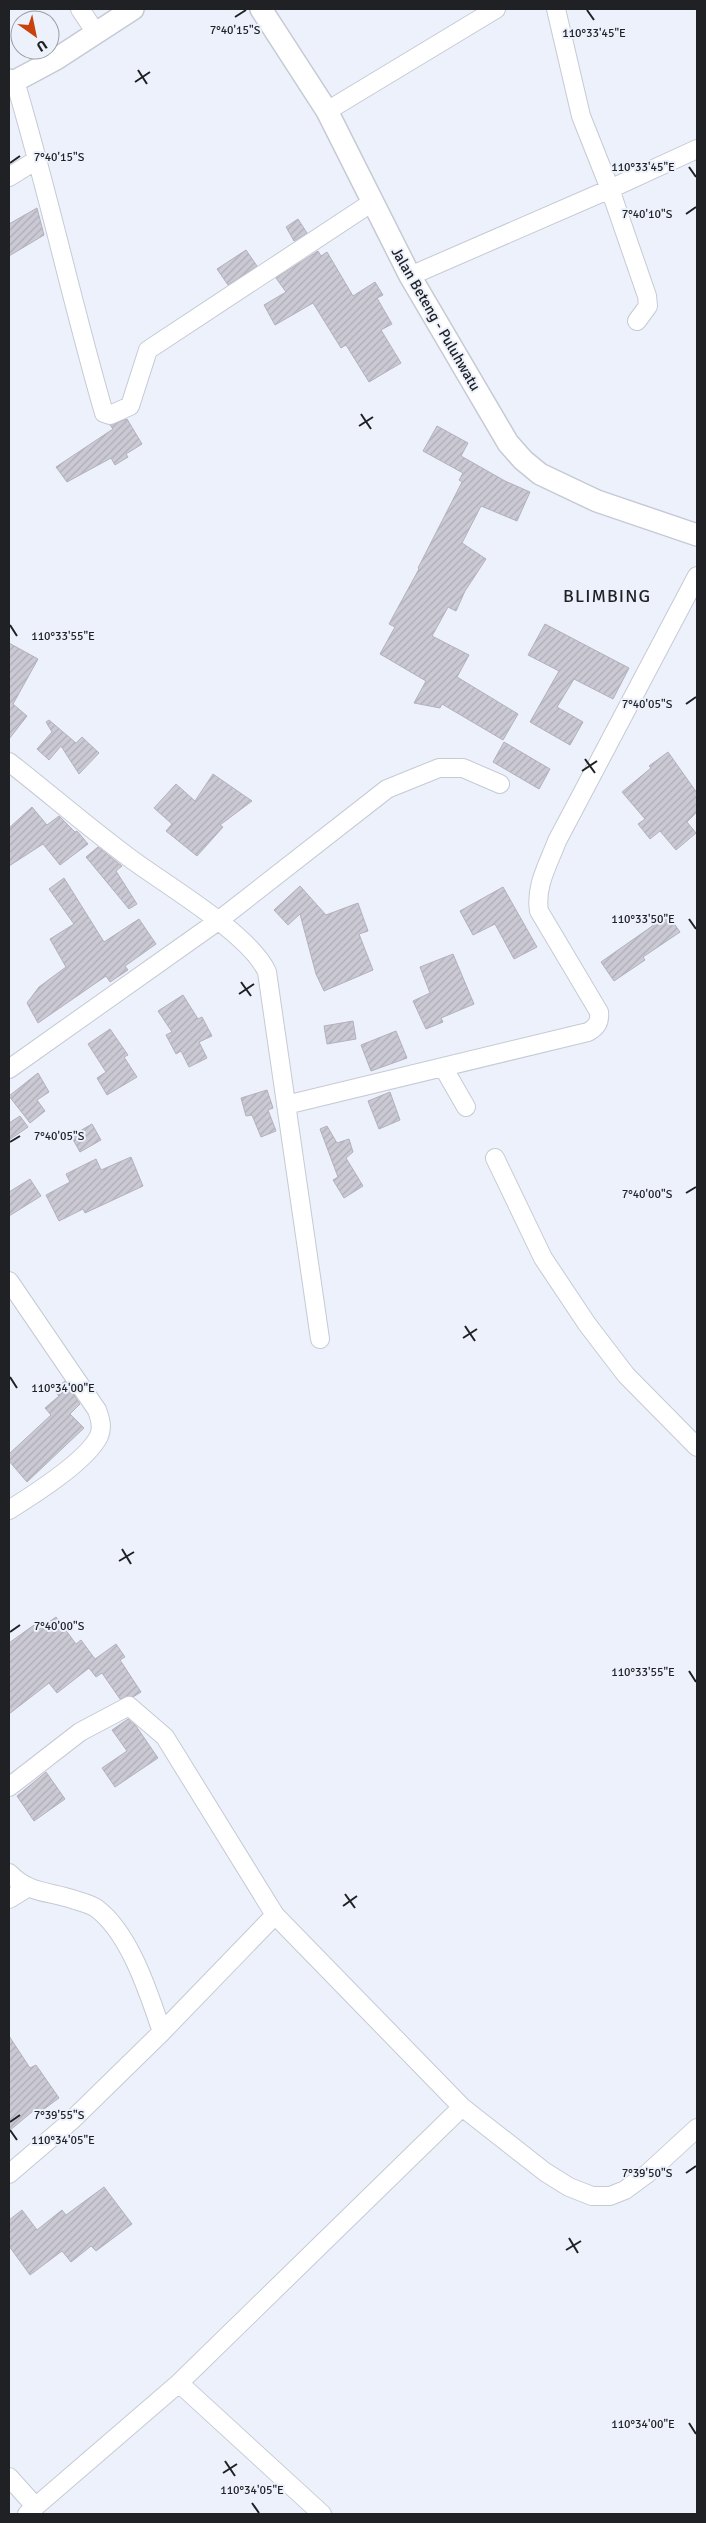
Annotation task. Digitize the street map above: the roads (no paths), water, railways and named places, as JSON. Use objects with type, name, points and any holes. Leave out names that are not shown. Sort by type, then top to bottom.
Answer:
[{"type":"street","points":[[80,9],[96,33]]},
{"type":"street","points":[[133,9],[56,59],[12,80],[38,159],[83,340],[104,413],[110,415],[130,406],[148,350],[371,203]]},
{"type":"street","name":"Jalan Beteng - Puluhwatu","points":[[261,9],[327,111],[371,203],[410,276],[508,443],[523,460],[540,474],[597,501],[697,535]]},
{"type":"street","points":[[327,111],[496,9]]},
{"type":"street","points":[[556,9],[581,116],[610,189],[647,296],[648,306],[637,321]]},
{"type":"street","points":[[410,276],[697,149]]},
{"type":"street","points":[[9,177],[38,159]]},
{"type":"street","points":[[286,1105],[588,1032],[596,1027],[600,1020],[599,1012],[539,912],[537,898],[539,886],[557,841],[696,581]]},
{"type":"street","points":[[9,762],[130,858],[218,921],[262,962],[267,972],[320,1338]]},
{"type":"street","points":[[9,1068],[218,921],[388,788],[439,768],[463,768],[500,784]]},
{"type":"street","points":[[9,782],[25,775]]},
{"type":"street","points":[[443,1067],[466,1107]]},
{"type":"street","points":[[494,1158],[542,1258],[587,1324],[626,1375],[697,1447]]},
{"type":"street","points":[[9,1281],[97,1410],[101,1427],[98,1437],[75,1462],[36,1493],[9,1510]]},
{"type":"street","points":[[9,1786],[94,1722],[130,1706],[165,1737],[276,1915],[462,2107],[545,2172],[569,2186],[592,2196],[610,2196],[625,2190],[648,2174],[697,2128]]},
{"type":"street","points":[[9,1873],[27,1888],[74,1899],[95,1907],[107,1918],[144,1978],[162,2032]]},
{"type":"street","points":[[9,1899],[27,1888]]},
{"type":"street","points":[[9,2174],[71,2121],[162,2032],[276,1915]]},
{"type":"street","points":[[9,2477],[31,2510],[179,2383],[462,2107]]},
{"type":"street","points":[[179,2383],[321,2514]]},
{"type":"district","name":"BLIMBING","points":[[607,596]]}]
